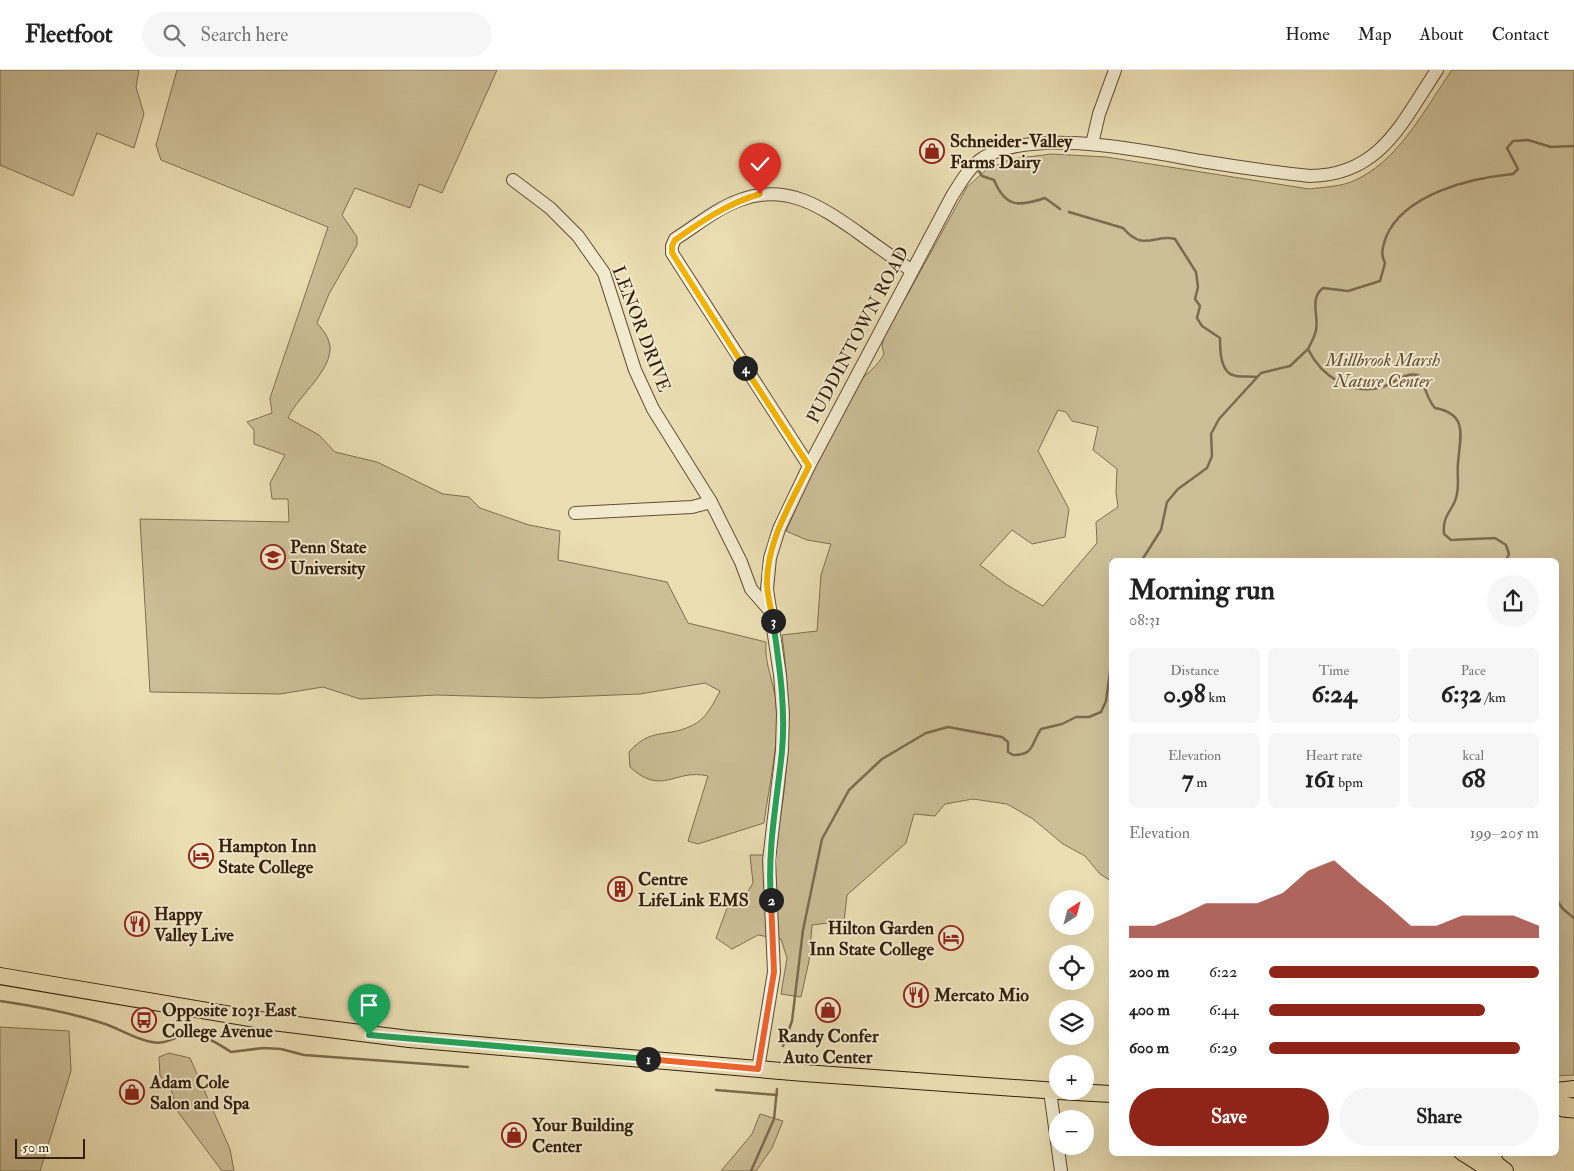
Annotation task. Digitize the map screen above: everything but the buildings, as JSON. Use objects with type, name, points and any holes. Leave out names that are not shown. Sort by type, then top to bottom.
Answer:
[{"type":"main road","points":[[0,976],[186,1009],[328,1030],[758,1069],[1049,1091]]},
{"type":"main road","points":[[1565,1103],[1574,1090]]},
{"type":"main road","points":[[1094,1093],[1109,1094]]},
{"type":"main road","points":[[1468,1156],[1492,1171]]},
{"type":"main road","points":[[1483,1156],[1492,1171]]},
{"type":"main road","points":[[1491,1156],[1497,1166],[1505,1171]]},
{"type":"street","points":[[1092,144],[1099,114],[1115,70]]},
{"type":"street","name":"PUDDINTOWN ROAD","points":[[758,1069],[774,972],[769,860],[782,732],[780,675],[767,589],[770,558],[779,529],[809,466],[952,196],[967,173],[983,158],[1008,149],[1030,146],[1092,144],[1296,175],[1326,176],[1341,173],[1356,168],[1378,151],[1402,123],[1437,70]]},
{"type":"street","name":"LENOR DRIVE","points":[[513,180],[550,208],[573,231],[589,250],[604,273],[635,370],[653,409],[711,502],[741,562],[751,589],[771,612]]},
{"type":"street","points":[[809,466],[672,253],[672,246],[675,240],[739,200],[760,194],[781,193],[801,198],[820,206],[912,271]]},
{"type":"street","points":[[575,513],[668,510],[711,502]]},
{"type":"street","points":[[1056,1100],[1061,1171]]},
{"type":"green space","points":[[0,70],[139,70],[136,87],[144,114],[134,148],[97,133],[73,196],[0,165]]},
{"type":"green space","points":[[177,70],[497,70],[442,193],[419,184],[410,208],[355,188],[342,215],[357,237],[357,245],[329,294],[317,323],[328,339],[330,349],[328,359],[323,370],[288,418],[319,435],[335,452],[377,462],[443,494],[469,497],[480,508],[529,525],[560,531],[558,560],[667,582],[688,623],[766,642],[766,657],[776,703],[777,733],[764,823],[698,844],[688,841],[708,776],[686,775],[669,780],[651,780],[641,776],[630,767],[629,752],[644,739],[682,730],[705,716],[720,691],[705,683],[640,694],[539,698],[437,695],[360,699],[323,687],[280,694],[150,692],[140,519],[289,522],[288,499],[272,499],[270,483],[285,455],[254,444],[254,430],[247,422],[272,413],[270,398],[328,227],[161,160],[156,145]]},
{"type":"green space","name":"Millbrook Marsh Nature Center","points":[[1452,70],[1574,70],[1574,1075],[1559,1076],[1559,558],[1109,558],[1109,880],[1100,874],[1085,856],[1063,844],[1033,819],[1007,804],[973,799],[945,804],[935,816],[914,814],[906,843],[847,895],[844,921],[812,925],[809,961],[801,997],[781,994],[787,958],[781,939],[758,935],[732,949],[716,938],[730,900],[739,906],[753,883],[750,855],[773,855],[779,828],[788,745],[787,690],[782,635],[817,631],[821,575],[831,544],[807,540],[786,531],[810,477],[859,382],[884,354],[882,346],[884,337],[967,187],[986,170],[1011,159],[1052,154],[1106,157],[1309,189],[1340,185],[1351,182],[1368,173],[1383,162],[1409,134]],"holes":[[[1058,410],[1066,412],[1072,421],[1098,427],[1093,450],[1117,469],[1116,492],[1118,507],[1096,522],[1097,543],[1043,606],[1007,585],[980,565],[1012,530],[1032,544],[1065,537],[1069,509],[1038,451]]]},
{"type":"green space","points":[[0,1027],[69,1031],[71,1071],[40,1171],[0,1171]]},
{"type":"green space","points":[[169,1053],[190,1058],[230,1149],[234,1171],[222,1171],[178,1112],[171,1089],[160,1076],[159,1057]]},
{"type":"green space","points":[[760,1114],[783,1121],[772,1148],[756,1171],[721,1171],[752,1134]]},
{"type":"waterway","points":[[1507,558],[1509,554],[1506,545],[1495,538],[1451,540],[1444,534],[1446,517],[1458,490],[1461,436],[1458,421],[1446,411],[1435,408],[1418,375],[1404,376],[1382,387],[1370,389],[1348,386],[1338,382],[1329,375],[1321,368],[1308,349],[1314,337],[1317,324],[1315,302],[1316,297],[1323,288],[1348,291],[1380,281],[1385,263],[1382,253],[1386,237],[1395,222],[1407,210],[1423,199],[1459,184],[1513,174],[1518,169],[1507,148],[1513,141],[1528,140],[1551,147],[1574,146]]},
{"type":"waterway","points":[[977,168],[982,176],[994,180],[1009,201],[1028,203],[1045,198],[1060,209]]},
{"type":"waterway","points":[[1069,212],[1123,228],[1130,235],[1144,241],[1162,238],[1175,239],[1196,272],[1198,287],[1195,299],[1200,306],[1197,318],[1202,326],[1220,338],[1224,366],[1227,371],[1236,376],[1257,377]]},
{"type":"waterway","points":[[1143,558],[1161,530],[1167,502],[1178,489],[1207,468],[1212,456],[1211,434],[1219,419],[1261,373],[1290,366],[1308,349]]},
{"type":"waterway","points":[[783,1046],[792,1021],[803,930],[822,839],[849,790],[882,759],[926,733],[948,727],[1002,737],[1008,742],[1008,752],[1013,755],[1025,753],[1032,747],[1041,729],[1062,724],[1076,717],[1089,717],[1101,712],[1106,701],[1109,679]]},
{"type":"waterway","points":[[1559,903],[1574,918]]},
{"type":"waterway","points":[[0,1001],[39,1007],[77,1016],[157,1043],[191,1035],[210,1040],[231,1052],[263,1048],[281,1049],[304,1055],[468,1067]]},
{"type":"waterway","points":[[751,1171],[774,1119],[777,1089]]},
{"type":"waterway","points":[[716,1090],[777,1095]]},
{"type":"place","name":"Schneider-Valley Farms Dairy","points":[[932,151]]},
{"type":"place","name":"Penn State University","points":[[273,557]]},
{"type":"place","name":"Hampton Inn State College","points":[[201,856]]},
{"type":"place","name":"Centre LifeLink EMS","points":[[620,889]]},
{"type":"place","name":"Happy Valley Live","points":[[137,924]]},
{"type":"place","name":"Hilton Garden Inn State College","points":[[951,938]]},
{"type":"place","name":"Mercato Mio","points":[[916,995]]},
{"type":"place","name":"Randy Confer Auto Center","points":[[828,1010]]},
{"type":"place","name":"Opposite 1031 East College Avenue","points":[[144,1020]]},
{"type":"place","name":"Adam Cole Salon and Spa","points":[[132,1092]]},
{"type":"place","name":"Your Building Center","points":[[514,1135]]},
{"type":"route","points":[[369,1035],[758,1069],[772,998],[774,972],[775,955],[769,860],[782,750],[783,714],[780,675],[767,580],[775,540],[809,466],[672,253],[672,246],[675,240],[711,216],[739,200],[760,194]]}]
